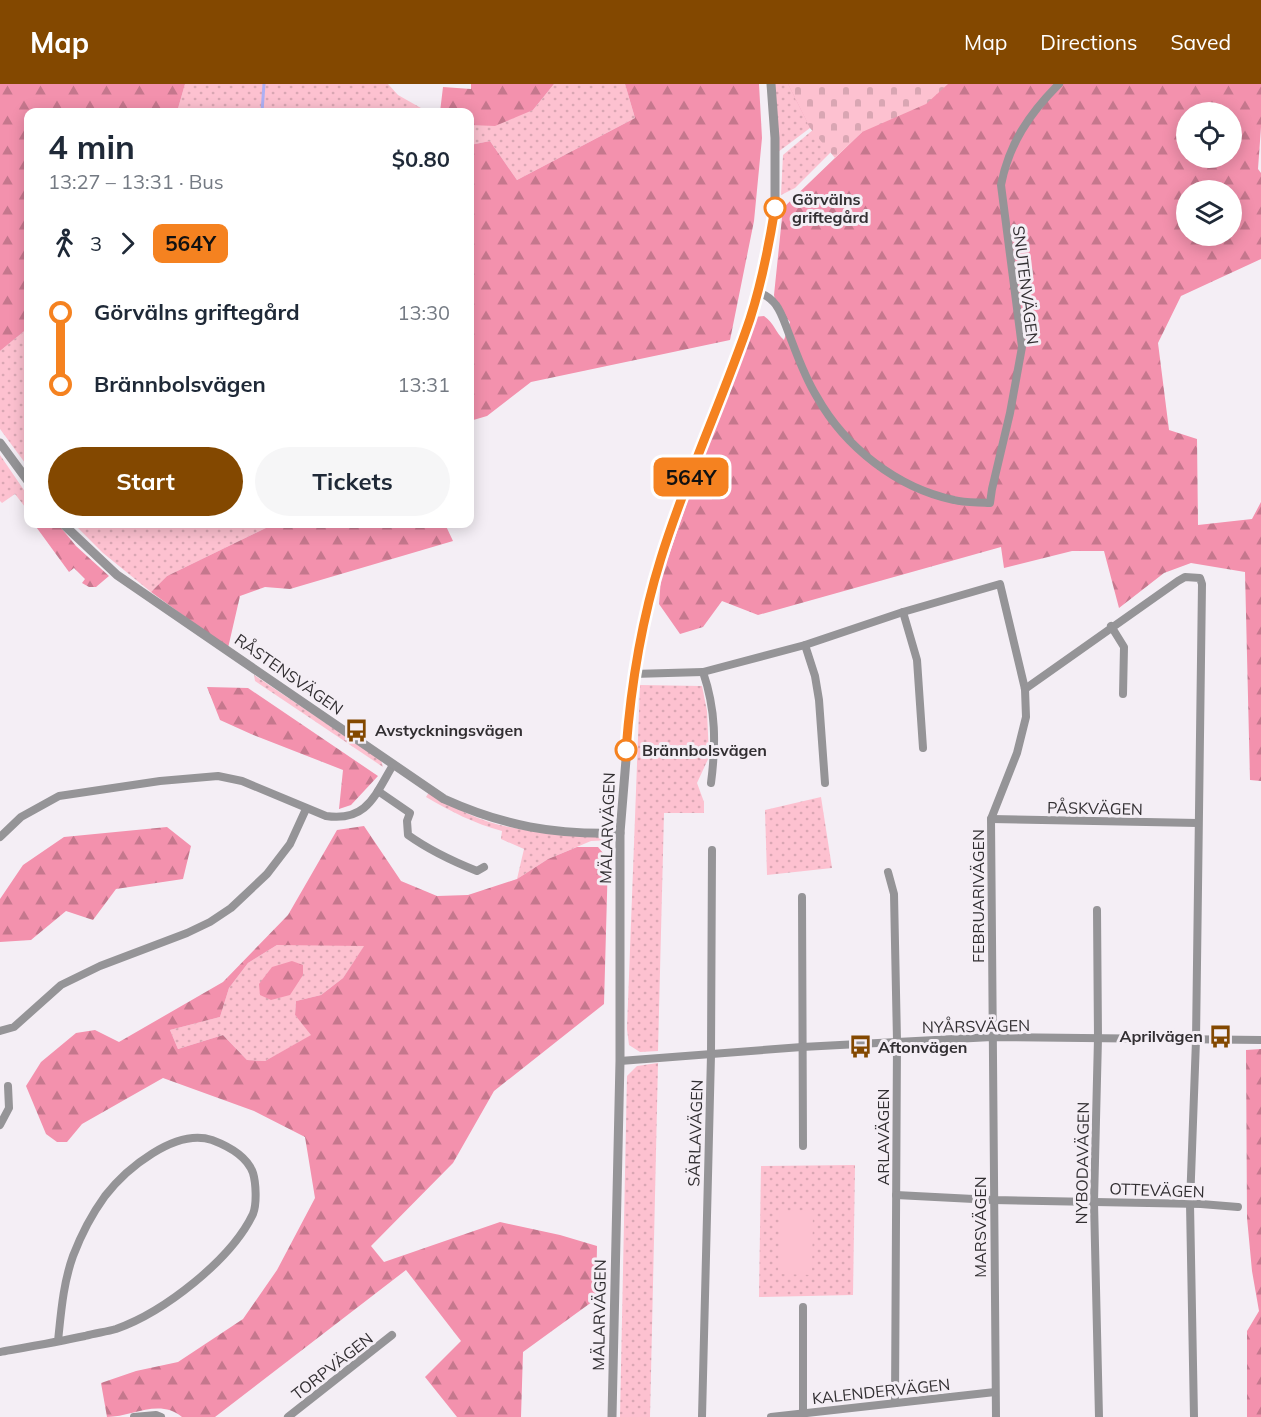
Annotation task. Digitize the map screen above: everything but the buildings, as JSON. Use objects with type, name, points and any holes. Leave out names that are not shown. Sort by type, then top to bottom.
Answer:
[{"type":"street","name":"MÄLARVÄGEN","points":[[612,1417],[620,1061],[620,833],[633,674],[643,624],[661,558],[750,317],[767,257],[775,208],[775,138],[771,84]]},
{"type":"street","name":"SNUTENVÄGEN","points":[[757,292],[764,294],[775,304],[782,315],[801,366],[817,398],[837,427],[861,452],[888,472],[920,489],[954,500],[990,503],[1022,347],[1001,185],[1005,164],[1018,134],[1059,84]]},
{"type":"street","points":[[0,442],[24,475]]},
{"type":"street","name":"RÅSTENSVÄGEN","points":[[67,528],[125,580],[444,799],[494,820],[543,830],[620,833]]},
{"type":"street","points":[[1025,689],[1185,577],[1200,578],[1202,588],[1196,1040],[1190,1204],[1194,1417]]},
{"type":"street","name":"FEBRUARIVÄGEN","points":[[903,612],[1000,584],[1025,689],[1024,731],[992,819],[992,1037]]},
{"type":"street","points":[[633,674],[704,672],[805,645],[903,612],[916,660],[923,748]]},
{"type":"street","points":[[1112,626],[1124,647],[1123,694]]},
{"type":"street","points":[[805,645],[815,676],[819,700],[825,783]]},
{"type":"street","points":[[704,672],[710,693],[715,730],[711,783]]},
{"type":"street","points":[[0,837],[21,817],[59,796],[160,781],[218,776],[242,781],[306,809],[341,818],[354,814],[368,805],[393,765]]},
{"type":"street","points":[[378,791],[410,813],[407,821],[408,836],[452,861],[477,871],[484,867]]},
{"type":"street","points":[[0,1032],[14,1027],[60,986],[100,966],[186,933],[210,922],[231,908],[267,874],[290,844],[306,809]]},
{"type":"street","name":"PÅSKVÄGEN","points":[[992,819],[1198,823]]},
{"type":"street","name":"SÄRLAVÄGEN","points":[[702,1417],[711,1055],[712,850]]},
{"type":"street","name":"ARLAVÄGEN","points":[[888,872],[894,894],[897,1041],[895,1403]]},
{"type":"street","points":[[802,897],[803,1146]]},
{"type":"street","name":"NYBODAVÄGEN","points":[[1097,910],[1098,1038],[1094,1202],[1099,1417]]},
{"type":"street","name":"NYÅRSVÄGEN","points":[[620,1061],[802,1047],[992,1037],[1261,1040]]},
{"type":"street","name":"MARSVÄGEN","points":[[992,1037],[996,1417]]},
{"type":"street","points":[[0,1125],[9,1108],[8,1086]]},
{"type":"street","points":[[0,1352],[58,1341],[116,1329],[164,1305],[203,1275],[241,1233],[254,1212],[253,1173],[242,1156],[227,1145],[208,1139],[186,1138],[158,1149],[134,1167],[106,1195],[84,1229],[73,1257],[64,1288],[58,1341]]},
{"type":"street","name":"OTTEVÄGEN","points":[[896,1195],[1238,1207]]},
{"type":"street","points":[[803,1307],[803,1413]]},
{"type":"street","name":"TORPVÄGEN","points":[[288,1417],[392,1335]]},
{"type":"street","name":"KALENDERVÄGEN","points":[[771,1417],[995,1392]]},
{"type":"street","points":[[134,1417],[156,1415],[160,1417]]},
{"type":"green space","points":[[0,84],[185,84],[178,108],[24,108],[24,331],[0,351]]},
{"type":"green space","points":[[185,84],[388,84],[398,95],[421,108],[178,108]]},
{"type":"green space","points":[[471,84],[554,84],[533,110],[495,126],[474,125],[474,108],[440,108],[443,87],[471,89]]},
{"type":"green space","points":[[554,84],[625,84],[635,118],[517,180],[490,141],[474,144],[474,120],[533,110]]},
{"type":"green space","points":[[625,84],[759,84],[762,138],[754,221],[730,340],[531,382],[487,416],[474,420],[474,144],[490,141],[517,180],[635,118]]},
{"type":"green space","points":[[772,84],[788,84],[810,128],[778,152]]},
{"type":"green space","points":[[788,84],[1261,84],[1258,169],[1261,173],[1261,259],[1181,296],[1158,343],[1169,430],[1197,439],[1198,525],[1252,519],[1261,502],[1261,781],[1250,780],[1245,572],[1191,563],[1164,573],[1119,608],[1104,551],[1072,551],[1004,568],[1001,547],[758,615],[722,601],[703,627],[680,634],[659,604],[661,578],[728,384],[754,317],[764,316],[784,340],[790,322],[776,306],[774,295],[783,208],[862,132],[810,128]]},
{"type":"green space","name":"Görvälns griftegård","points":[[788,84],[948,84],[926,104],[862,132],[835,158],[810,128]]},
{"type":"green space","points":[[833,113],[841,142],[795,188],[781,195],[783,155]]},
{"type":"green space","points":[[24,331],[24,462],[0,429],[0,351]]},
{"type":"green space","points":[[0,455],[24,490],[24,506],[15,494],[2,503],[0,501]]},
{"type":"green space","points":[[37,528],[61,528],[76,546],[109,576],[96,587],[89,587],[82,583],[85,579],[74,568],[69,572]]},
{"type":"green space","points":[[78,528],[266,528],[167,576],[151,592],[103,553]]},
{"type":"green space","points":[[266,528],[447,528],[453,541],[290,589],[265,587],[240,596],[228,648],[151,592],[167,576]]},
{"type":"green space","points":[[254,675],[381,760],[383,767],[255,681]]},
{"type":"green space","points":[[640,685],[702,686],[707,711],[709,757],[697,783],[704,802],[704,813],[664,813],[658,1051],[640,1052],[629,1045],[627,1029]]},
{"type":"green space","points":[[207,687],[248,688],[378,776],[351,805],[339,809],[343,770],[220,720]]},
{"type":"green space","points":[[429,792],[466,813],[499,825],[516,829],[605,837],[612,840],[591,841],[548,859],[517,879],[524,849],[501,839],[502,831],[463,817],[426,797]]},
{"type":"green space","points":[[821,797],[832,868],[767,875],[765,810]]},
{"type":"green space","points":[[364,826],[401,881],[437,896],[468,895],[517,879],[548,859],[577,847],[598,847],[608,859],[604,1004],[494,1091],[453,1163],[371,1246],[384,1262],[500,1222],[560,1235],[597,1246],[596,1299],[523,1352],[521,1417],[457,1417],[425,1377],[461,1341],[406,1270],[215,1417],[182,1417],[164,1409],[155,1409],[107,1417],[101,1383],[136,1371],[178,1362],[243,1319],[277,1270],[315,1198],[305,1137],[254,1111],[163,1078],[82,1124],[67,1142],[57,1142],[46,1134],[26,1086],[41,1062],[76,1033],[95,1030],[119,1042],[223,982],[288,915],[337,830]],"holes":[[[277,945],[364,946],[343,978],[321,995],[296,1001],[295,1015],[311,1035],[265,1061],[247,1060],[223,1035],[178,1049],[170,1030],[220,1017],[229,988],[248,963]]]},
{"type":"green space","points":[[167,827],[191,846],[183,879],[116,889],[93,920],[66,911],[31,940],[0,942],[0,899],[23,865],[64,837]]},
{"type":"green space","points":[[277,945],[365,945],[343,978],[321,995],[296,1001],[295,1015],[312,1035],[265,1061],[247,1060],[223,1035],[178,1049],[170,1030],[220,1017],[229,988],[248,963]]},
{"type":"green space","points":[[292,961],[303,965],[303,975],[290,995],[271,1000],[260,995],[259,984],[272,967]]},
{"type":"green space","points":[[1261,1049],[1261,1417],[1247,1417],[1247,1331],[1259,1311],[1252,1271],[1247,1218],[1246,1050]]},
{"type":"green space","points":[[658,1063],[650,1417],[620,1417],[627,1076],[637,1066]]},
{"type":"green space","points":[[855,1165],[853,1295],[759,1297],[761,1166]]},
{"type":"green space","points":[[813,1210],[812,1275],[778,1274],[780,1211]]},
{"type":"waterway","points":[[262,108],[264,84]]},
{"type":"bus line","name":"564Y","points":[[626,750],[633,674],[643,624],[661,558],[750,317],[767,257],[775,208]]},
{"type":"place","name":"Görvälns griftegård","points":[[775,208]]},
{"type":"place","name":"Avstyckningsvägen","points":[[357,730]]},
{"type":"place","name":"Brännbolsvägen","points":[[626,750]]},
{"type":"place","name":"Aprilvägen","points":[[1221,1036]]},
{"type":"place","name":"Aftonvägen","points":[[860,1047]]}]
